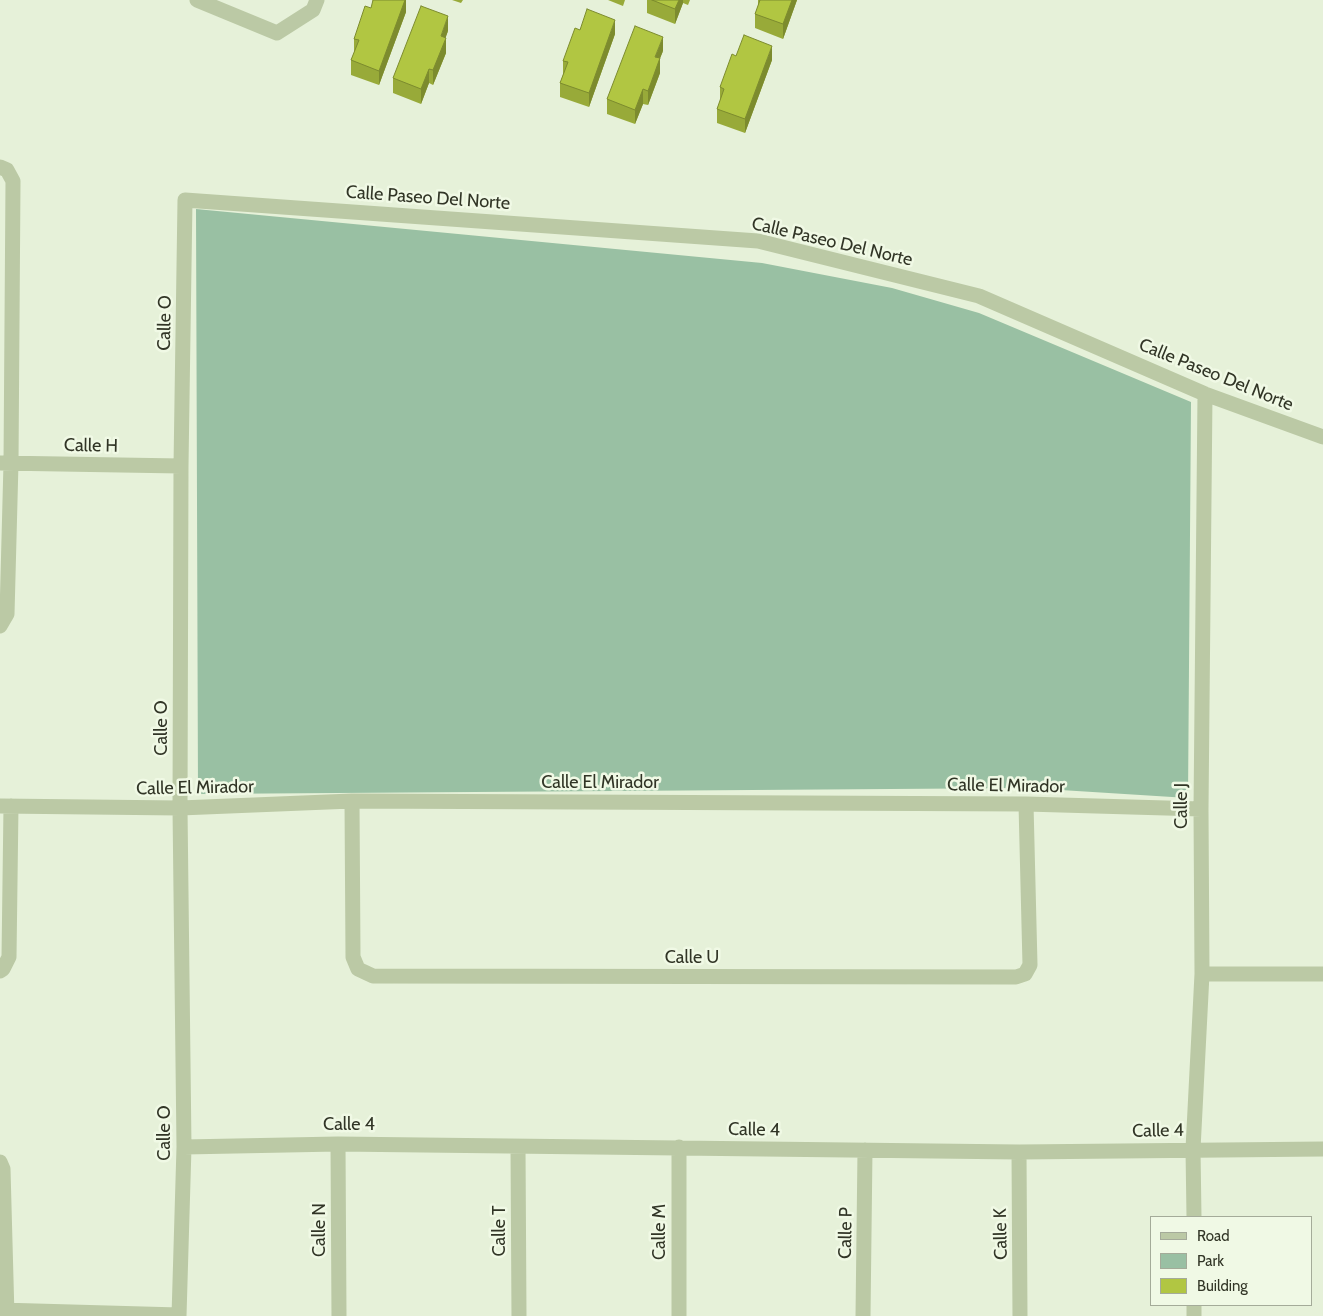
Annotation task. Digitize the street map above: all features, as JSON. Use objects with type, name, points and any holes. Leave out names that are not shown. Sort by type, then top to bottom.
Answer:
[{"type":"street","points":[[197,0],[277,32],[313,10],[317,0]]},
{"type":"street","points":[[0,167],[7,170],[13,181],[6,463],[7,614],[0,626]]},
{"type":"street","name":"Calle Paseo Del Norte","points":[[185,200],[758,241],[980,296],[1205,394],[1323,437]]},
{"type":"street","name":"Calle O","points":[[179,1315],[184,1147],[180,808],[181,466],[185,200]]},
{"type":"street","name":"Calle J","points":[[1194,1216],[1193,1149],[1202,974],[1201,808],[1205,394]]},
{"type":"street","name":"Calle H","points":[[6,463],[181,466]]},
{"type":"street","name":"Calle El Mirador","points":[[6,806],[180,808],[352,801],[1026,804],[1201,808]]},
{"type":"street","name":"Calle U","points":[[352,801],[353,957],[358,969],[373,976],[1016,978],[1025,974],[1030,965],[1026,804]]},
{"type":"street","points":[[0,971],[4,969],[9,957],[6,806]]},
{"type":"street","points":[[1202,974],[1323,974]]},
{"type":"street","name":"Calle 4","points":[[184,1147],[338,1144],[1019,1152],[1323,1148]]},
{"type":"street","name":"Calle N","points":[[338,1144],[339,1316]]},
{"type":"street","name":"Calle T","points":[[518,1147],[518,1316]]},
{"type":"street","name":"Calle M","points":[[679,1148],[679,1316]]},
{"type":"street","name":"Calle P","points":[[863,1316],[866,1150]]},
{"type":"street","name":"Calle K","points":[[1019,1152],[1020,1316]]},
{"type":"street","points":[[0,1162],[3,1169],[5,1312],[179,1315]]},
{"type":"green space","points":[[196,209],[762,263],[892,288],[979,313],[1191,402],[1188,798],[1029,788],[198,794]]},
{"type":"building","points":[[373,0],[405,0],[379,71],[351,60],[359,40],[354,39],[365,6],[371,8]]},
{"type":"building","points":[[652,0],[679,0],[675,9]]},
{"type":"building","points":[[760,0],[792,0],[783,24],[755,14]]},
{"type":"building","points":[[421,6],[448,16],[441,36],[446,38],[433,70],[429,69],[421,89],[393,78]]},
{"type":"building","points":[[587,9],[615,20],[589,93],[560,83],[568,62],[563,61],[575,28],[580,30]]},
{"type":"building","points":[[635,26],[663,37],[655,57],[660,58],[648,91],[643,89],[635,110],[607,99]]},
{"type":"building","points":[[744,35],[772,46],[745,119],[717,109],[724,89],[720,87],[732,54],[736,56]]}]
